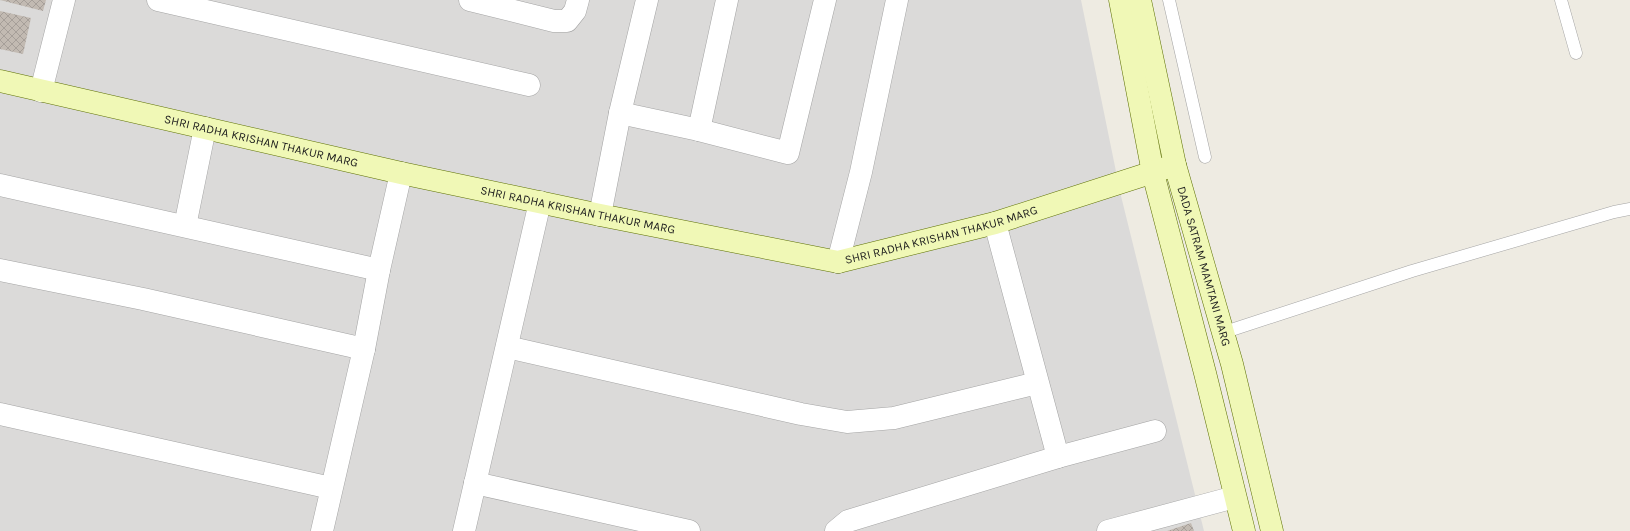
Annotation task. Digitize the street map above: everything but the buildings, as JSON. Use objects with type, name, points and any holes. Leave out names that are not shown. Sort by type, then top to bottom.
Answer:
[{"type":"street","points":[[41,91],[64,0]]},
{"type":"street","points":[[158,0],[529,85]]},
{"type":"street","points":[[470,0],[554,21],[567,21],[575,12],[578,0]]},
{"type":"street","points":[[600,215],[620,113],[647,0]]},
{"type":"street","points":[[698,130],[727,0]]},
{"type":"street","points":[[620,113],[698,130],[788,153],[825,0]]},
{"type":"street","points":[[838,262],[861,172],[897,0]]},
{"type":"street","name":"DADA SATRAM MAMTANI MARG","points":[[1120,0],[1153,173],[1244,531]]},
{"type":"street","name":"DADA SATRAM MAMTANI MARG","points":[[1140,0],[1175,165],[1232,364],[1272,531]]},
{"type":"street","name":"SHRI RADHA KRISHAN THAKUR MARG","points":[[0,81],[401,173],[600,215],[838,262],[995,223],[1175,165]]},
{"type":"street","points":[[186,226],[204,128]]},
{"type":"street","points":[[322,531],[364,349],[379,270],[401,173]]},
{"type":"street","points":[[0,185],[379,270]]},
{"type":"street","points":[[464,531],[540,202]]},
{"type":"street","points":[[995,223],[1058,457]]},
{"type":"street","points":[[0,270],[143,299],[364,349]]},
{"type":"street","points":[[507,347],[801,414],[847,422],[894,418],[1037,383]]},
{"type":"street","points":[[0,414],[331,488]]},
{"type":"street","points":[[836,531],[848,521],[1058,457],[1155,431]]},
{"type":"street","points":[[475,483],[689,531]]},
{"type":"street","points":[[1122,529],[1235,497]]},
{"type":"lane","points":[[1169,0],[1205,156]]},
{"type":"lane","points":[[1561,0],[1576,53]]},
{"type":"lane","points":[[1222,333],[1412,271],[1570,224],[1630,209]]},
{"type":"shaded area","points":[[0,0],[1081,0],[1121,196],[1204,531],[0,531]]}]
